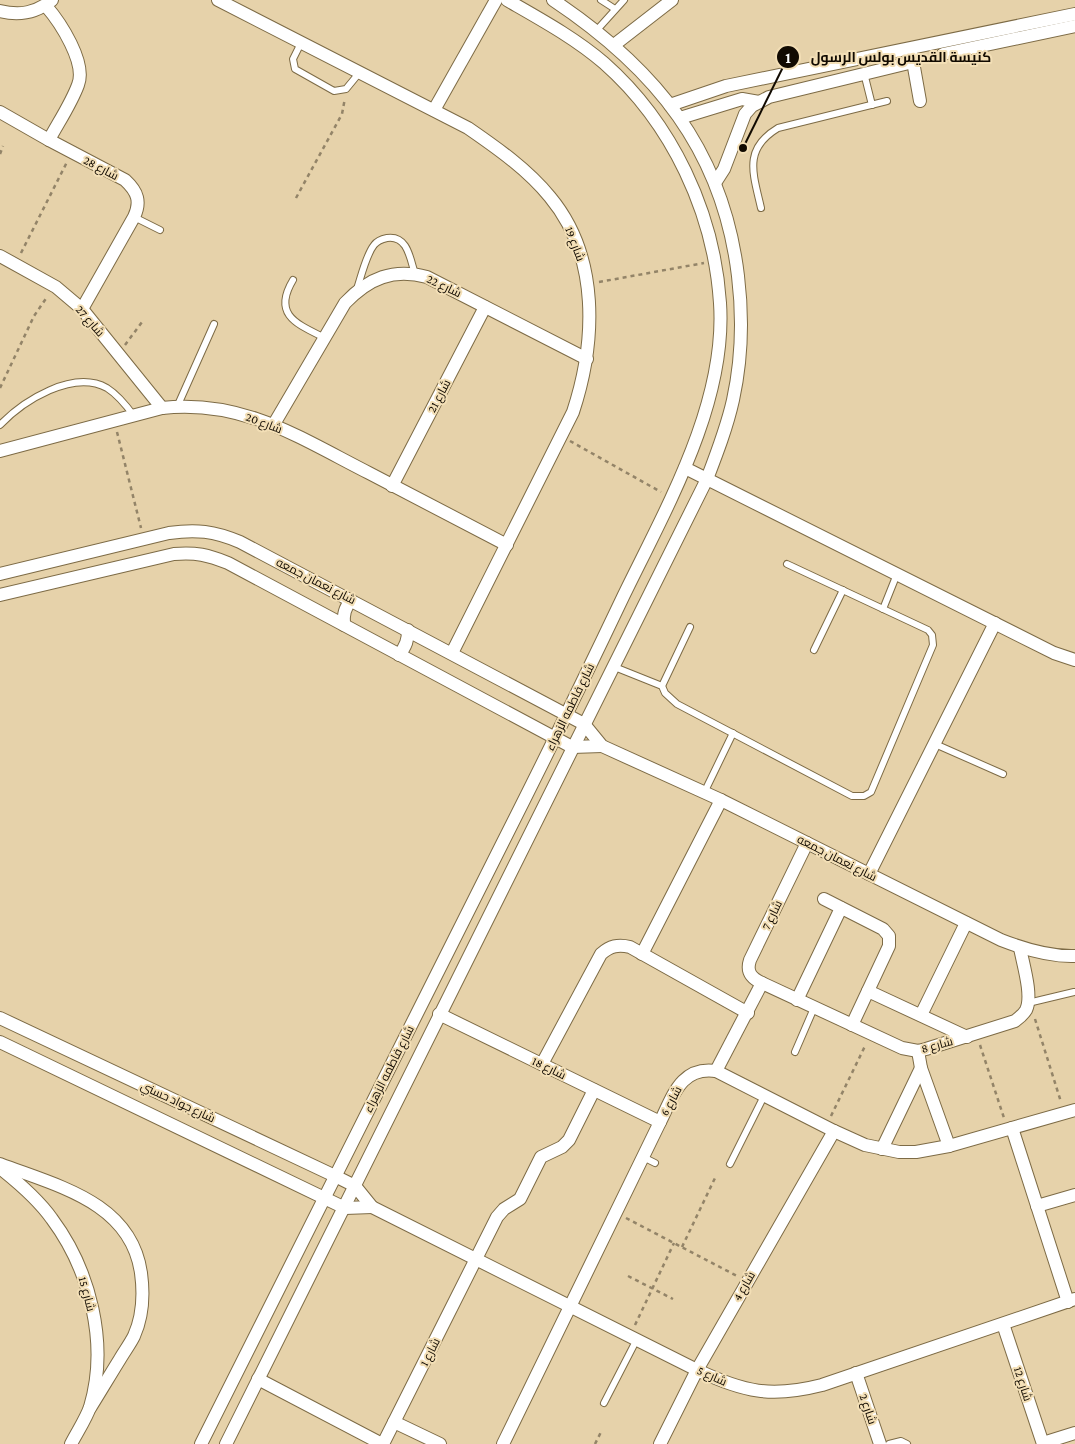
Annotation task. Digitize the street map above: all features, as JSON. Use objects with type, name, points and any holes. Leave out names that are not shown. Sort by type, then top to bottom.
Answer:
[{"type":"street","name":"شارع 19","points":[[218,0],[468,128],[498,149],[526,172],[550,197],[569,227],[582,259],[587,284],[590,322],[587,359],[582,386],[574,412],[452,653]]},
{"type":"street","points":[[434,110],[496,0]]},
{"type":"street","name":"شارع فاطمه الزهراء","points":[[226,1444],[706,479],[722,440],[733,400],[740,359],[741,305],[732,236],[716,183],[680,118],[641,72],[614,45],[553,0]]},
{"type":"street","points":[[614,45],[672,0]]},
{"type":"street","name":"شارع فاطمه الزهراء","points":[[201,1444],[334,1176],[556,738],[685,468],[707,406],[715,373],[720,340],[720,303],[714,261],[694,193],[682,163],[660,125],[626,85],[602,62],[553,27],[509,1]]},
{"type":"street","points":[[0,12],[23,14],[35,11],[49,3],[77,58],[80,71],[79,84],[49,140]]},
{"type":"street","points":[[670,105],[726,86],[1075,14]]},
{"type":"street","points":[[944,54],[1075,26]]},
{"type":"street","points":[[910,48],[920,101]]},
{"type":"street","points":[[716,183],[724,169],[745,114],[752,106],[769,97],[913,62]]},
{"type":"street","points":[[680,118],[742,99],[759,102]]},
{"type":"street","name":"شارع 28","points":[[0,112],[72,153],[125,180],[133,187],[138,197],[138,208],[134,217],[82,310]]},
{"type":"street","name":"شارع 27","points":[[0,256],[56,287],[82,310],[162,408]]},
{"type":"street","name":"شارع 22","points":[[274,424],[346,303],[369,282],[384,276],[399,273],[427,277],[587,359]]},
{"type":"street","name":"شارع 21","points":[[392,486],[485,307]]},
{"type":"street","name":"شارع 20","points":[[0,451],[162,408],[208,408],[231,411],[274,424],[507,545]]},
{"type":"street","points":[[685,468],[1054,653],[1075,660]]},
{"type":"street","name":"شارع نعمان جمعه","points":[[0,574],[187,530],[223,535],[352,600],[567,714],[584,724],[602,746],[721,800],[1001,940],[1020,948],[1046,954],[1075,956]]},
{"type":"street","name":"شارع نعمان جمعه","points":[[0,595],[174,554],[192,552],[210,556],[228,563],[572,747],[602,746]]},
{"type":"street","points":[[344,625],[343,616],[346,607],[352,600]]},
{"type":"street","points":[[869,874],[995,623]]},
{"type":"street","points":[[399,655],[405,648],[408,630]]},
{"type":"street","points":[[642,954],[721,800]]},
{"type":"street","name":"شارع 7","points":[[762,984],[749,973],[748,966],[807,843]]},
{"type":"street","points":[[824,899],[883,929],[889,936],[889,946],[852,1025]]},
{"type":"street","points":[[797,1000],[841,908]]},
{"type":"street","points":[[921,1015],[966,923]]},
{"type":"street","points":[[542,1064],[601,954],[614,946],[622,945],[642,954],[748,1013]]},
{"type":"street","points":[[1020,948],[1029,996],[1027,1007]]},
{"type":"street","points":[[762,984],[716,1071],[865,1145],[882,1149],[916,1152],[949,1146],[1069,1112]]},
{"type":"street","name":"شارع 8","points":[[762,984],[902,1048],[918,1050],[1015,1022],[1027,1007]]},
{"type":"street","points":[[868,990],[921,1015],[971,1035]]},
{"type":"street","name":"شارع 18","points":[[439,1014],[660,1122]]},
{"type":"street","name":"شارع جواد حسني","points":[[0,1018],[355,1186]]},
{"type":"street","name":"شارع جواد حسني","points":[[0,1042],[344,1208]]},
{"type":"street","points":[[918,1050],[921,1068],[949,1146]]},
{"type":"street","points":[[882,1149],[921,1068]]},
{"type":"street","name":"شارع 6","points":[[503,1444],[679,1085],[686,1077],[696,1072],[716,1071]]},
{"type":"street","name":"شارع 1","points":[[382,1444],[497,1217],[504,1209],[520,1199],[541,1157],[562,1147],[569,1140],[594,1090]]},
{"type":"street","name":"شارع 4","points":[[660,1444],[697,1370],[830,1129]]},
{"type":"street","points":[[1010,1129],[1071,1301]]},
{"type":"street","points":[[0,1164],[78,1194],[100,1206],[118,1222],[132,1242],[140,1265],[144,1289],[141,1314],[134,1337],[90,1408]]},
{"type":"street","name":"شارع 15","points":[[0,1168],[33,1196],[51,1218],[67,1242],[80,1267],[89,1294],[95,1322],[97,1351],[95,1379],[90,1408],[71,1444]]},
{"type":"street","name":"شارع 5","points":[[355,1186],[372,1207],[697,1370],[723,1382],[762,1392],[802,1390],[1071,1301]]},
{"type":"street","points":[[1037,1206],[1075,1195]]},
{"type":"street","name":"شارع 5","points":[[344,1208],[372,1207]]},
{"type":"street","name":"شارع 12","points":[[1003,1324],[1043,1444]]},
{"type":"street","name":"شارع 2","points":[[856,1373],[880,1444]]},
{"type":"street","points":[[258,1379],[382,1444]]},
{"type":"street","points":[[394,1422],[440,1444]]},
{"type":"street","points":[[1043,1444],[1075,1432]]},
{"type":"lane","points":[[601,0],[616,10]]},
{"type":"lane","points":[[596,31],[624,0]]},
{"type":"lane","points":[[301,43],[293,59],[295,69],[334,91],[346,89],[360,72]]},
{"type":"lane","points":[[864,73],[872,105]]},
{"type":"lane","points":[[761,208],[752,172],[753,158],[758,145],[766,135],[778,128],[887,101]]},
{"type":"lane","points":[[134,217],[160,230]]},
{"type":"lane","points":[[356,292],[370,253],[374,245],[382,239],[392,238],[401,241],[408,248],[415,274]]},
{"type":"lane","points":[[293,280],[286,290],[285,302],[288,314],[296,323],[325,338]]},
{"type":"lane","points":[[177,407],[214,324]]},
{"type":"lane","points":[[0,426],[24,405],[54,388],[81,382],[105,387],[120,398],[134,416]]},
{"type":"lane","points":[[690,627],[662,686],[665,694],[677,704],[852,796],[864,796],[871,792],[933,645],[932,635],[928,630],[788,564]]},
{"type":"lane","points":[[883,609],[897,574]]},
{"type":"lane","points":[[814,650],[843,590]]},
{"type":"lane","points":[[612,666],[662,686]]},
{"type":"lane","points":[[704,793],[733,733]]},
{"type":"lane","points":[[935,744],[1003,774]]},
{"type":"lane","points":[[1027,1007],[1074,992]]},
{"type":"lane","points":[[794,1052],[814,1008]]},
{"type":"lane","points":[[730,1164],[764,1096]]},
{"type":"lane","points":[[643,1157],[655,1163]]},
{"type":"lane","points":[[604,1403],[633,1337]]},
{"type":"lane","points":[[889,1444],[902,1442],[907,1444]]},
{"type":"path","points":[[296,198],[342,114],[346,89]]},
{"type":"path","points":[[0,154],[3,146]]},
{"type":"path","points":[[15,263],[72,153]]},
{"type":"path","points":[[587,284],[714,261]]},
{"type":"path","points":[[0,388],[34,316],[56,287]]},
{"type":"path","points":[[118,354],[142,322]]},
{"type":"path","points":[[114,421],[144,539]]},
{"type":"path","points":[[562,437],[671,498]]},
{"type":"path","points":[[1027,1007],[1038,1025],[1069,1112]]},
{"type":"path","points":[[830,1129],[871,1034]]},
{"type":"path","points":[[971,1035],[1010,1129]]},
{"type":"path","points":[[682,1247],[715,1178]]},
{"type":"path","points":[[617,1212],[747,1281]]},
{"type":"path","points":[[633,1337],[652,1288],[674,1243]]},
{"type":"path","points":[[628,1276],[673,1299]]},
{"type":"path","points":[[595,1444],[601,1432]]},
{"type":"place","name":"كنيسة القديس بولس الرسول","points":[[743,148]]}]
